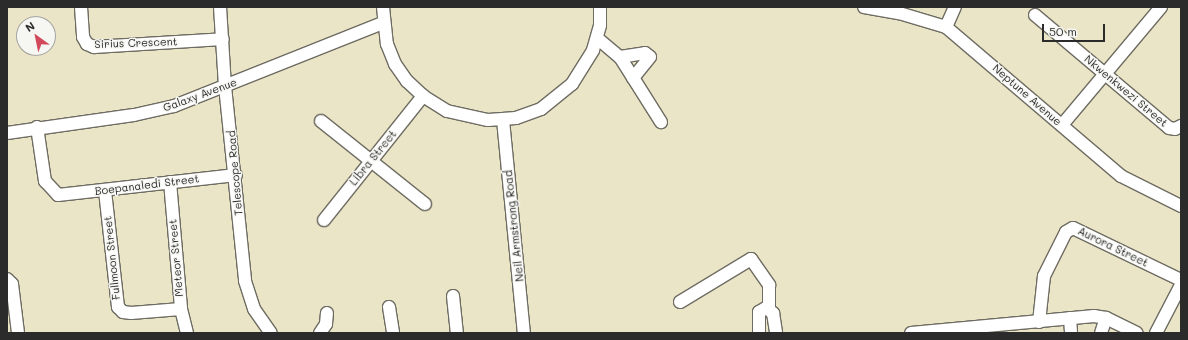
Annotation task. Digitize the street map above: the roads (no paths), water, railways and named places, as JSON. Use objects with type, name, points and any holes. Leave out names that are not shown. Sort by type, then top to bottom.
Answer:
[{"type":"street","name":"Sirius Crescent","points":[[81,7],[83,37],[87,44],[94,47],[223,39]]},
{"type":"street","name":"Telescope Road","points":[[220,7],[225,86],[236,175],[247,291],[254,309],[271,333]]},
{"type":"street","points":[[383,7],[383,23],[387,44],[396,64],[408,82],[423,96],[460,116],[503,120],[541,108],[563,94],[584,68],[597,38],[600,7]]},
{"type":"street","name":"Neptune Avenue","points":[[864,7],[899,13],[946,27],[1125,179],[1181,206]]},
{"type":"street","points":[[946,27],[956,7]]},
{"type":"street","points":[[1062,125],[1106,74],[1160,7]]},
{"type":"street","name":"Nkwenkwezi Street","points":[[1035,15],[1169,128],[1175,129],[1181,126]]},
{"type":"street","name":"Galaxy Avenue","points":[[7,132],[160,110],[225,86],[383,23]]},
{"type":"street","points":[[597,38],[620,57],[661,122]]},
{"type":"street","points":[[620,57],[645,53],[650,57],[633,78]]},
{"type":"street","name":"Libra Street","points":[[324,220],[423,96]]},
{"type":"street","name":"Neil Armstrong Road","points":[[503,120],[524,333]]},
{"type":"street","points":[[321,121],[425,204]]},
{"type":"street","name":"Boepanaledi Street","points":[[37,127],[46,181],[58,194],[105,191],[236,175]]},
{"type":"street","name":"Meteor Street","points":[[170,182],[181,309],[187,333]]},
{"type":"street","name":"Fullmoon Street","points":[[105,191],[118,307],[123,312],[131,313],[181,309]]},
{"type":"street","name":"Aurora Street","points":[[1039,322],[1044,276],[1066,232],[1072,228],[1181,280]]},
{"type":"street","points":[[680,302],[751,259],[769,285],[769,308],[775,316],[776,333]]},
{"type":"street","points":[[7,279],[12,284],[18,333]]},
{"type":"street","points":[[1156,333],[1181,285]]},
{"type":"street","points":[[454,296],[456,333]]},
{"type":"street","points":[[389,306],[392,333]]},
{"type":"street","points":[[759,333],[759,312],[763,308],[769,308]]},
{"type":"street","points":[[320,333],[326,324],[327,313]]},
{"type":"street","points":[[1070,318],[1071,333]]},
{"type":"street","points":[[911,333],[1070,318],[1106,318],[1137,333]]},
{"type":"street","points":[[1101,333],[1106,318]]}]
